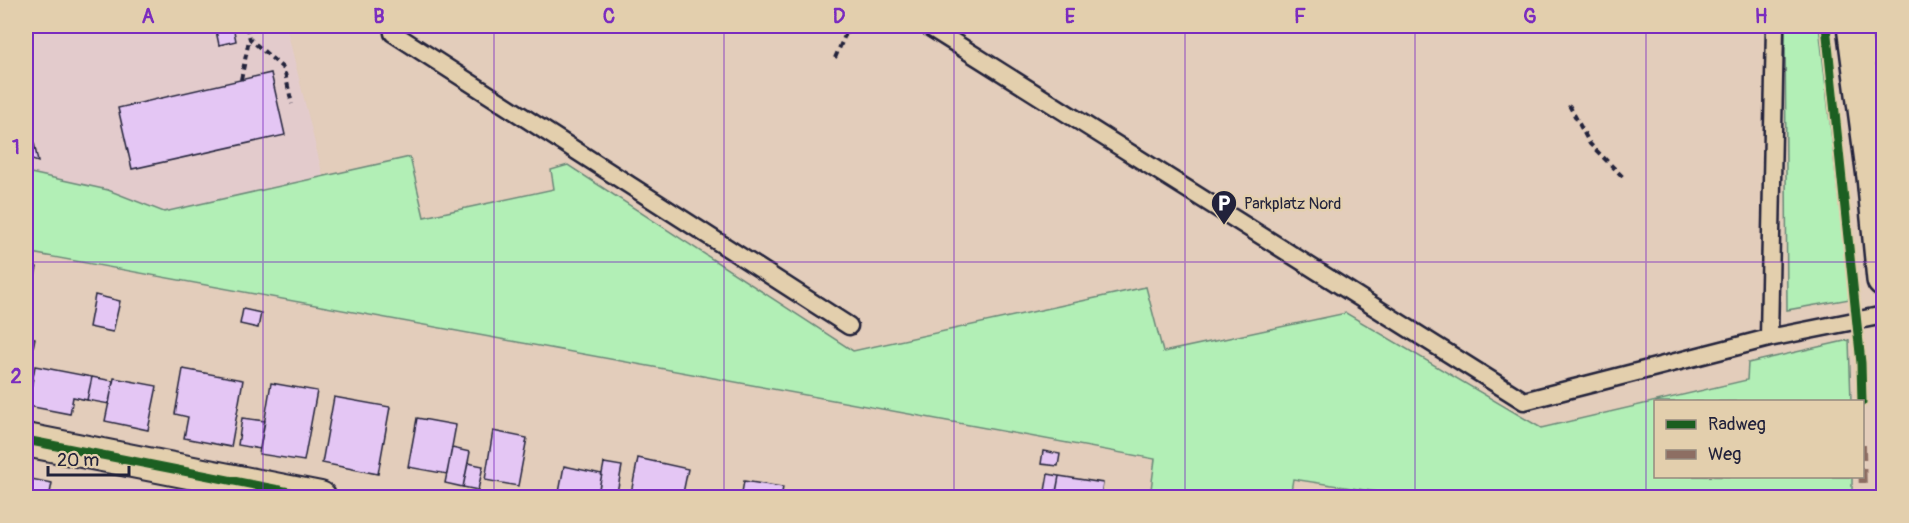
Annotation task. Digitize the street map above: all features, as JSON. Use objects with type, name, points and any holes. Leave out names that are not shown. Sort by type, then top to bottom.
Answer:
[{"type":"main road","points":[[1854,26],[1884,280]]},
{"type":"street","points":[[26,440],[310,497]]},
{"type":"lane","points":[[392,26],[393,33],[849,326]]},
{"type":"lane","points":[[928,26],[1524,401],[1769,338],[1884,315]]},
{"type":"lane","points":[[1769,338],[1775,26]]},
{"type":"path","points":[[241,80],[250,39],[246,26]]},
{"type":"path","points":[[835,58],[849,26]]},
{"type":"path","points":[[250,39],[284,69],[292,104]]},
{"type":"path","points":[[1569,105],[1590,144],[1623,177]]},
{"type":"shaded area","points":[[26,26],[286,26],[323,176],[164,212],[108,190],[26,172]]},
{"type":"green space","points":[[1785,26],[1819,26],[1850,299],[1787,310]]},
{"type":"green space","points":[[1867,26],[1883,26],[1883,163]]},
{"type":"green space","points":[[410,157],[424,217],[554,189],[551,170],[568,165],[853,351],[1146,287],[1163,352],[1346,313],[1541,428],[1654,402],[1654,478],[1852,478],[1852,497],[1417,498],[1293,479],[1290,497],[1150,497],[1155,459],[26,252],[26,172],[108,190],[164,212]]},
{"type":"green space","points":[[1849,340],[1851,400],[1661,400],[1747,380],[1748,363]]},
{"type":"building","points":[[215,26],[233,26],[236,41],[219,45]]},
{"type":"building","points":[[271,73],[285,135],[132,169],[118,108]]},
{"type":"building","points":[[26,104],[38,162],[26,158]]},
{"type":"building","points":[[26,265],[37,267],[33,285],[26,283]]},
{"type":"building","points":[[95,295],[120,301],[113,332],[89,327]]},
{"type":"building","points":[[243,309],[261,313],[258,328],[240,324]]},
{"type":"building","points":[[26,336],[35,338],[30,362],[26,361]]},
{"type":"building","points":[[35,366],[92,377],[87,400],[73,397],[70,414],[28,406]]},
{"type":"building","points":[[183,369],[243,380],[231,447],[184,438],[188,417],[175,414]]},
{"type":"building","points":[[92,377],[113,381],[109,404],[87,400]]},
{"type":"building","points":[[114,378],[157,386],[148,430],[105,421]]},
{"type":"building","points":[[271,383],[317,391],[304,461],[259,454]]},
{"type":"building","points":[[334,397],[390,407],[378,474],[322,463]]},
{"type":"building","points":[[242,418],[265,421],[260,449],[238,445]]},
{"type":"building","points":[[417,418],[456,425],[447,474],[408,467]]},
{"type":"building","points":[[493,431],[527,438],[518,486],[485,480]]},
{"type":"building","points":[[452,448],[470,452],[463,487],[445,483]]},
{"type":"building","points":[[1043,451],[1060,454],[1058,466],[1041,464]]},
{"type":"building","points":[[638,458],[688,469],[682,498],[630,498]]},
{"type":"building","points":[[468,463],[483,466],[478,490],[463,487]]},
{"type":"building","points":[[604,463],[622,466],[616,498],[598,494]]},
{"type":"building","points":[[564,466],[602,474],[597,498],[558,498]]},
{"type":"building","points":[[1048,474],[1059,476],[1056,492],[1045,491]]},
{"type":"building","points":[[1059,476],[1103,483],[1101,498],[1055,498]]},
{"type":"building","points":[[26,478],[52,483],[49,498],[26,498]]},
{"type":"building","points":[[744,481],[783,487],[781,498],[741,498]]},
{"type":"marked path","points":[[1863,478],[1863,498]]},
{"type":"cycle path","points":[[1826,26],[1861,363],[1862,400]]},
{"type":"cycle path","points":[[26,440],[320,498]]},
{"type":"place","name":"Parkplatz Nord","points":[[1224,226]]}]
